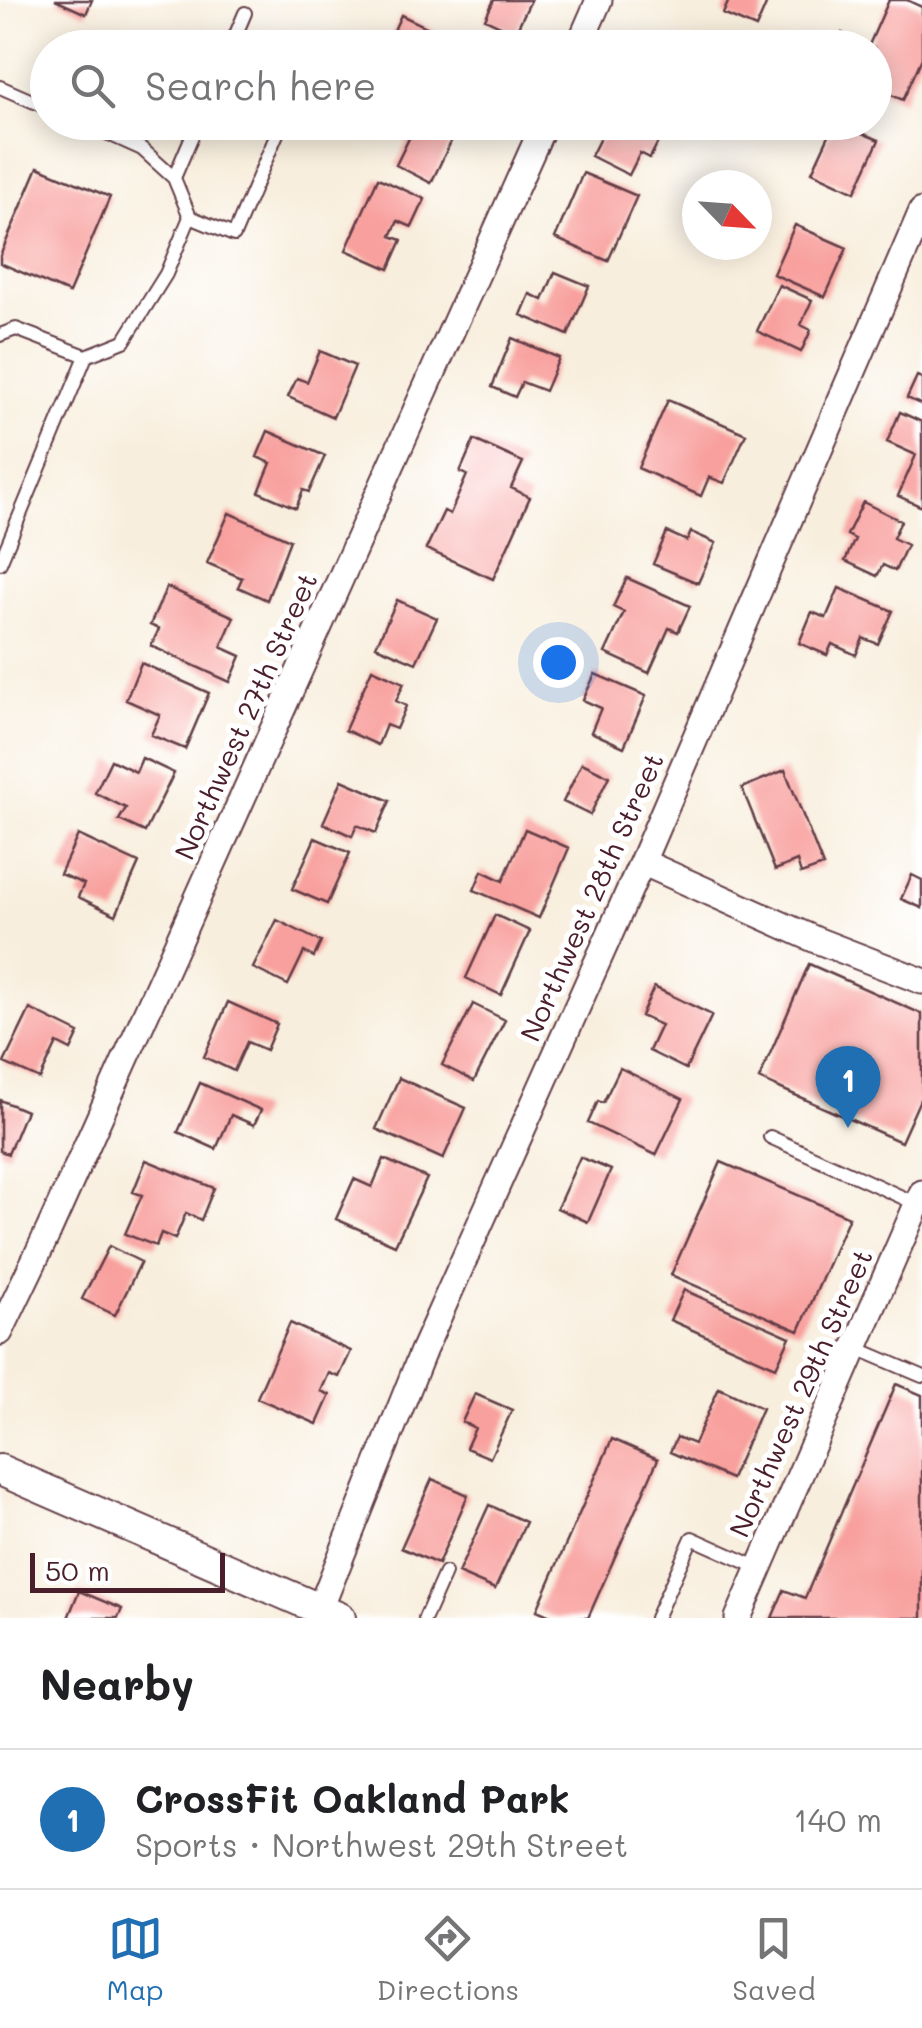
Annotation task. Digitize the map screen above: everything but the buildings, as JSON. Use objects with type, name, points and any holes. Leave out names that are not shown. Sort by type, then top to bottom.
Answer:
[{"type":"street","points":[[586,30],[600,0]]},
{"type":"street","name":"Northwest 27th Street","points":[[0,1332],[536,140]]},
{"type":"street","name":"Northwest 28th Street","points":[[330,1614],[422,1351],[642,862],[922,211]]},
{"type":"street","points":[[642,862],[816,940],[922,981]]},
{"type":"street","name":"Northwest 29th Street","points":[[738,1618],[920,1198]]},
{"type":"street","points":[[0,1470],[330,1614]]},
{"type":"lane","points":[[238,30],[245,13]]},
{"type":"lane","points":[[0,87],[30,100]]},
{"type":"lane","points":[[0,334],[16,329],[86,356],[124,341],[166,274],[190,217],[174,178],[142,149],[122,140]]},
{"type":"lane","points":[[174,178],[190,140]]},
{"type":"lane","points":[[190,217],[234,235],[274,140]]},
{"type":"lane","points":[[0,564],[86,356]]},
{"type":"lane","points":[[770,1136],[920,1198]]},
{"type":"lane","points":[[854,1347],[922,1376]]},
{"type":"lane","points":[[656,1618],[692,1538],[757,1568]]},
{"type":"lane","points":[[425,1618],[446,1574]]},
{"type":"place","name":"CrossFit Oakland Park","points":[[848,1128]]}]
